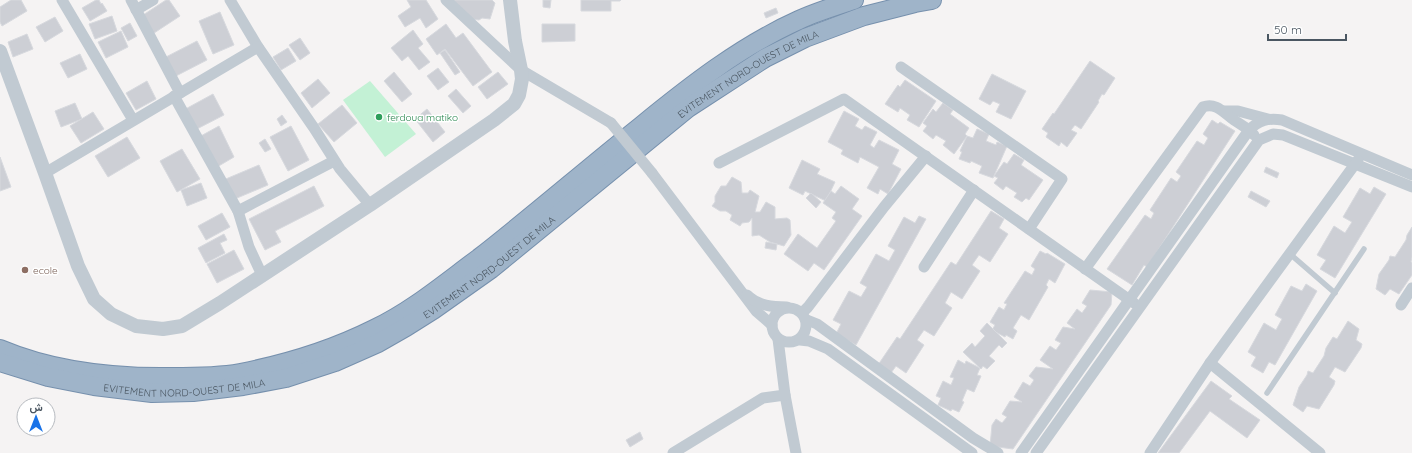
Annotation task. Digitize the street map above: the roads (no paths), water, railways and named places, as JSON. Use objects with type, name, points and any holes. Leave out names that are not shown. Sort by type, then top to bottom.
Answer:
[{"type":"highway","points":[[0,348],[49,365],[102,374],[141,378],[194,377],[238,373],[288,362],[336,346],[376,328],[424,300],[503,239],[671,102],[738,54],[799,20],[854,0]]},
{"type":"highway","name":"EVITEMENT NORD-OUEST DE MILA","points":[[0,362],[48,377],[94,386],[152,392],[193,392],[243,386],[286,378],[335,362],[406,327],[491,269],[688,108],[765,58],[805,38],[864,16],[932,0]]},
{"type":"street","points":[[62,0],[133,120]]},
{"type":"street","points":[[152,0],[133,5],[177,95],[238,211],[249,247],[262,276]]},
{"type":"street","points":[[230,0],[258,47],[314,128],[340,169],[370,205]]},
{"type":"street","points":[[446,0],[521,70],[611,123],[652,173],[756,311],[772,325]]},
{"type":"street","points":[[0,51],[78,266],[94,299],[111,314],[136,326],[163,329],[182,326],[262,276],[370,205],[494,120],[514,104],[519,95],[521,86],[521,70],[515,41],[510,0]]},
{"type":"street","points":[[45,172],[258,47]]},
{"type":"street","points":[[901,67],[1062,179],[1029,229]]},
{"type":"street","points":[[719,163],[844,99],[1140,308]]},
{"type":"street","points":[[1085,269],[1201,108],[1209,105],[1224,111],[1238,111],[1268,119],[1282,120],[1412,175]]},
{"type":"street","points":[[1224,111],[1232,119],[1249,130],[1259,140]]},
{"type":"street","points":[[1021,453],[1249,130],[1255,124],[1268,119]]},
{"type":"street","points":[[1278,134],[1282,120]]},
{"type":"street","points":[[1036,453],[1259,140],[1268,135],[1283,135],[1412,187]]},
{"type":"street","points":[[1150,453],[1210,363],[1356,165],[1362,154]]},
{"type":"street","points":[[800,340],[806,331],[804,316],[808,307],[884,207],[926,156]]},
{"type":"street","points":[[238,211],[334,160]]},
{"type":"street","points":[[924,267],[974,190]]},
{"type":"street","points":[[735,282],[750,299],[768,306],[790,307],[800,311],[804,316],[973,438],[998,453]]},
{"type":"street","points":[[1401,305],[1412,288]]},
{"type":"street","points":[[790,307],[779,310],[772,319],[772,330],[778,339],[785,395],[796,453]]},
{"type":"street","points":[[778,339],[789,343],[800,340],[809,341],[828,349],[972,453]]},
{"type":"street","points":[[1210,363],[1320,453]]},
{"type":"street","points":[[673,453],[764,398],[785,395]]},
{"type":"lane","points":[[1268,393],[1364,249]]},
{"type":"lane","points":[[1290,254],[1335,293]]},
{"type":"place","name":"ferdoua matiko","points":[[379,117]]},
{"type":"place","name":"ecole","points":[[25,270]]}]
